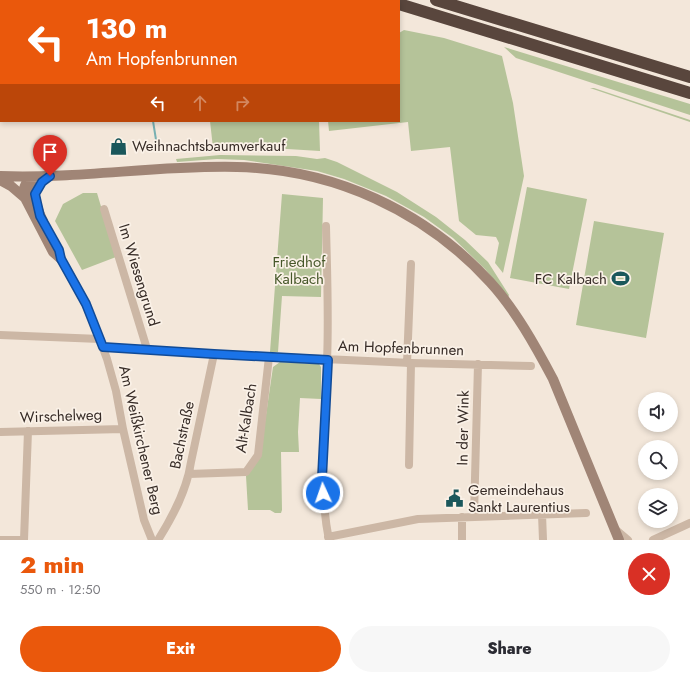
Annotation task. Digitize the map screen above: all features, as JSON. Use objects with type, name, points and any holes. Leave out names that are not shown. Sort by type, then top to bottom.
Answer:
[{"type":"highway","points":[[436,0],[690,77]]},
{"type":"highway","points":[[400,4],[690,93]]},
{"type":"main road","points":[[0,176],[31,177],[185,168],[237,167],[292,172],[323,179],[354,189],[382,201],[408,215],[456,249],[491,283],[519,320],[544,361],[619,540]]},
{"type":"main road","points":[[35,194],[42,182],[50,176]]},
{"type":"main road","points":[[25,198],[23,190],[24,186],[31,177]]},
{"type":"main road","name":"Am Weißkirchener Berg","points":[[31,177],[40,216],[59,250],[61,259]]},
{"type":"main road","name":"Am Weißkirchener Berg","points":[[0,180],[11,186],[25,198],[53,252],[61,259]]},
{"type":"main road","points":[[610,540],[613,527]]},
{"type":"street","name":"Im Wiesengrund","points":[[104,209],[147,349]]},
{"type":"street","points":[[326,226],[328,360],[322,478],[329,538],[418,519],[586,513]]},
{"type":"street","name":"Am Weißkirchener Berg","points":[[61,259],[86,304],[101,343],[116,391],[123,429],[144,520],[152,540]]},
{"type":"street","points":[[409,465],[411,264]]},
{"type":"street","name":"Am Hopfenbrunnen","points":[[0,335],[214,354],[328,360],[531,366]]},
{"type":"street","name":"Bachstraße","points":[[158,540],[174,513],[189,474],[214,354]]},
{"type":"street","name":"Alt-Kalbach","points":[[189,474],[246,472],[258,455],[269,357]]},
{"type":"street","name":"In der Wink","points":[[474,516],[478,364]]},
{"type":"street","name":"Wirschelweg","points":[[0,432],[123,429]]},
{"type":"street","points":[[0,540],[24,540],[28,431]]},
{"type":"street","points":[[542,514],[543,540]]},
{"type":"street","points":[[462,517],[462,540]]},
{"type":"street","points":[[653,540],[689,524]]},
{"type":"street","points":[[667,540],[689,524]]},
{"type":"street","points":[[613,527],[628,540]]},
{"type":"green space","points":[[404,30],[444,38],[502,56],[513,103],[524,176],[503,273],[495,263],[499,243],[496,237],[476,235],[459,221],[450,147],[411,151],[408,122],[329,131],[328,122],[400,122],[400,32]]},
{"type":"green space","points":[[504,47],[690,104],[690,115],[516,58]]},
{"type":"green space","points":[[590,88],[594,88],[690,120],[690,122]]},
{"type":"green space","points":[[210,122],[319,122],[320,151],[240,146],[213,148]]},
{"type":"green space","points":[[220,155],[296,156],[317,159],[325,158],[337,162],[397,192],[436,217],[465,240],[488,262],[509,295],[508,297],[485,269],[453,238],[424,217],[386,196],[344,179],[317,171],[244,160],[217,159],[177,162],[176,159]]},
{"type":"green space","name":"FC Kalbach","points":[[527,187],[587,199],[569,289],[510,278]]},
{"type":"green space","points":[[83,193],[97,193],[116,257],[82,270],[55,221],[63,204]]},
{"type":"green space","name":"Friedhof Kalbach","points":[[282,194],[323,198],[321,297],[282,296],[278,352],[270,352]]},
{"type":"green space","name":"FC Kalbach","points":[[594,221],[664,233],[646,338],[576,325]]},
{"type":"green space","points":[[280,362],[319,364],[321,367],[321,399],[300,398],[298,432],[299,452],[281,452],[281,513],[275,513],[270,510],[248,510],[246,476],[260,456],[273,367]]},
{"type":"waterway","points":[[153,122],[157,146]]},
{"type":"place","name":"Weihnachtsbaumverkauf","points":[[119,146]]},
{"type":"place","name":"FC Kalbach","points":[[620,279]]},
{"type":"place","name":"Gemeindehaus Sankt Laurentius","points":[[455,499]]},
{"type":"route","points":[[50,176],[42,182],[35,194],[40,216],[59,250],[61,259],[92,316],[103,347],[328,360],[322,478],[323,493]]}]
